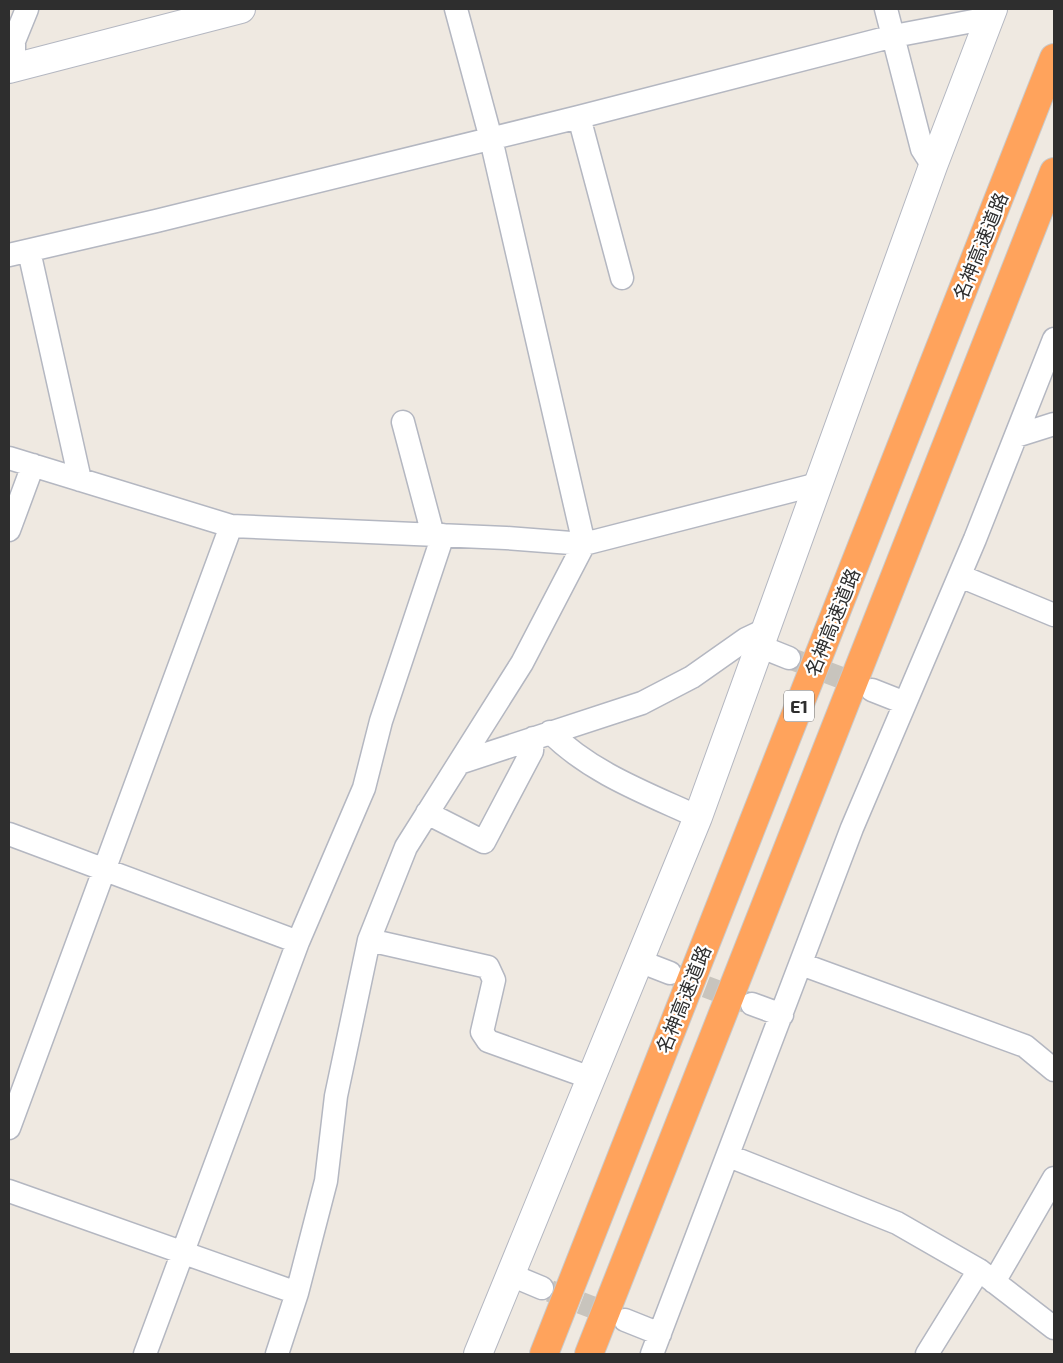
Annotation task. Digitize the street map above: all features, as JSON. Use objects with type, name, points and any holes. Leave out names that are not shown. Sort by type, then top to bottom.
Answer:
[{"type":"highway","name":"名神高速道路","points":[[544,1354],[1054,58]]},
{"type":"highway","name":"E1","points":[[589,1354],[1054,172]]},
{"type":"street","points":[[27,9],[14,41],[11,68],[241,9]]},
{"type":"street","points":[[277,1354],[297,1293],[326,1181],[336,1096],[369,940],[406,847],[522,663],[584,544],[492,139],[456,9]]},
{"type":"street","points":[[886,9],[922,149],[933,166]]},
{"type":"street","points":[[80,480],[19,253],[492,139],[991,13]]},
{"type":"street","points":[[478,1354],[698,817],[933,166],[991,13]]},
{"type":"street","points":[[580,117],[622,278]]},
{"type":"street","points":[[625,1320],[656,1344],[852,828],[960,576],[1054,339]]},
{"type":"street","points":[[145,1354],[298,942],[364,788],[381,721],[438,535],[403,422]]},
{"type":"street","points":[[1016,436],[1054,424]]},
{"type":"street","points":[[9,458],[231,526],[438,535],[584,544],[818,484]]},
{"type":"street","points":[[9,530],[33,465]]},
{"type":"street","points":[[9,1128],[231,526]]},
{"type":"street","points":[[960,576],[1054,615]]},
{"type":"street","points":[[459,763],[642,703],[692,677],[746,639],[762,638],[789,658]]},
{"type":"street","points":[[872,690],[905,703]]},
{"type":"street","points":[[427,813],[484,842],[541,735]]},
{"type":"street","points":[[541,735],[600,772],[698,817]]},
{"type":"street","points":[[9,834],[298,942]]},
{"type":"street","points":[[369,940],[488,967],[494,980],[482,1032],[488,1041],[591,1078]]},
{"type":"street","points":[[640,961],[670,973]]},
{"type":"street","points":[[801,964],[1025,1046],[1054,1070]]},
{"type":"street","points":[[752,1004],[782,1015]]},
{"type":"street","points":[[729,1156],[897,1223],[986,1276],[1054,1328]]},
{"type":"street","points":[[927,1354],[986,1276],[1054,1178]]},
{"type":"street","points":[[9,1191],[297,1293]]},
{"type":"street","points":[[511,1275],[542,1288]]},
{"type":"tunnel","points":[[789,658],[868,688]]},
{"type":"tunnel","points":[[675,975],[746,1002]]},
{"type":"tunnel","points":[[550,1291],[620,1318]]}]
